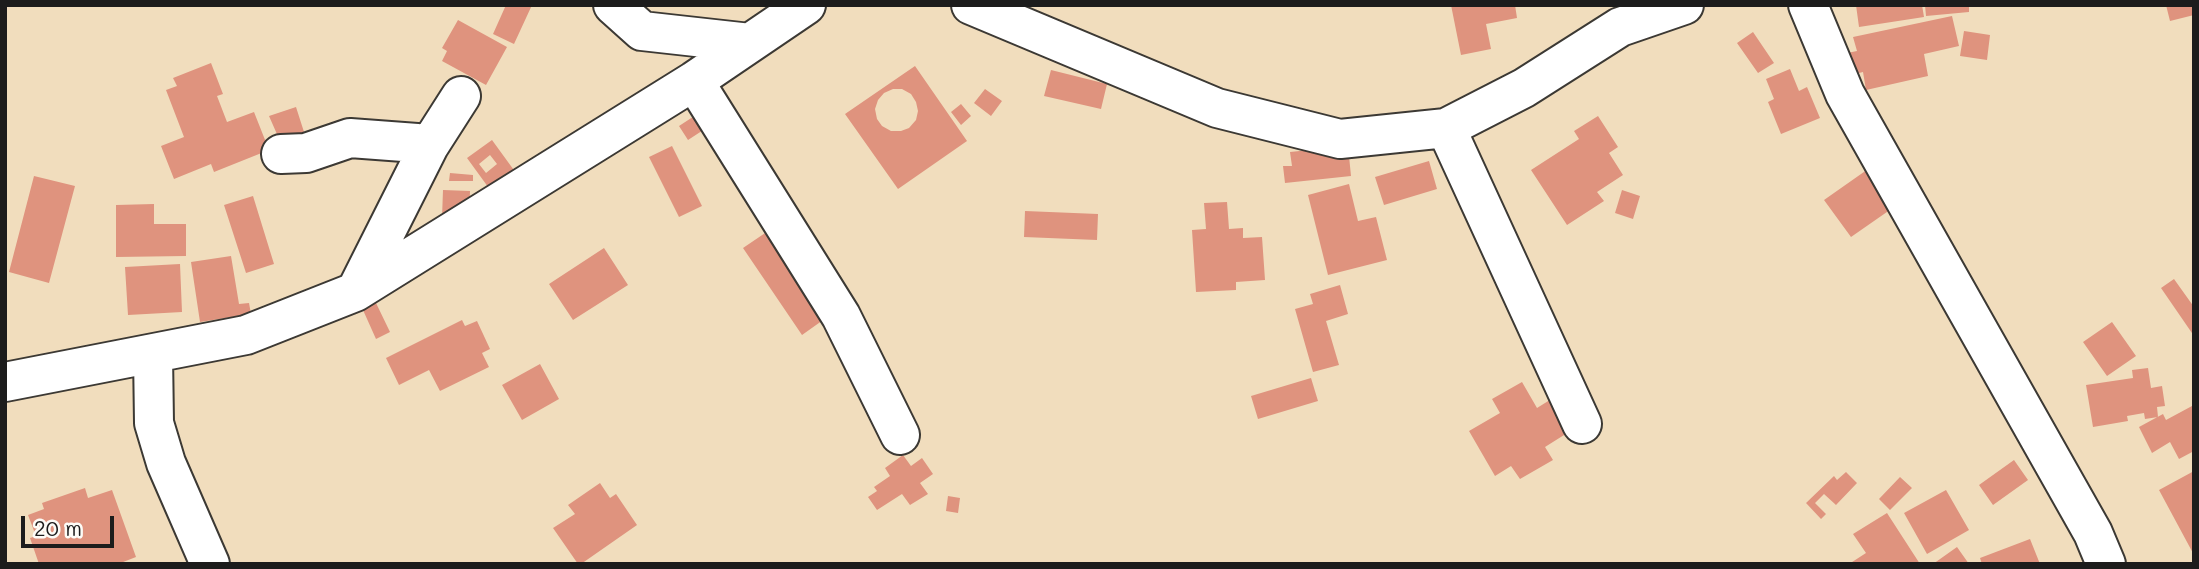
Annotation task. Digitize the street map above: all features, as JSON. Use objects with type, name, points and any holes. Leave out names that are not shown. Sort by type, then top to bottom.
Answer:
[{"type":"street","points":[[613,5],[642,31],[750,43]]},
{"type":"street","points":[[681,5],[707,40]]},
{"type":"street","points":[[5,382],[246,335],[355,292],[694,81],[806,5]]},
{"type":"street","points":[[971,5],[1217,108],[1340,139],[1446,128],[1524,88],[1620,27],[1684,5]]},
{"type":"street","points":[[1808,5],[1844,94],[2093,533],[2106,564]]},
{"type":"street","points":[[694,81],[842,316],[900,435]]},
{"type":"street","points":[[355,292],[429,146],[461,96]]},
{"type":"street","points":[[1446,128],[1582,424]]},
{"type":"street","points":[[281,154],[306,153],[349,138],[429,146]]},
{"type":"street","points":[[153,354],[154,424],[166,463],[210,564]]},
{"type":"building","points":[[506,5],[532,5],[514,44],[493,34]]},
{"type":"building","points":[[1451,5],[1515,5],[1517,18],[1486,24],[1491,49],[1461,55]]},
{"type":"building","points":[[1856,5],[1922,5],[1924,17],[1859,27]]},
{"type":"building","points":[[1925,5],[1969,5],[1969,12],[1926,16]]},
{"type":"building","points":[[2166,5],[2194,5],[2194,15],[2170,21]]},
{"type":"building","points":[[1952,16],[1959,46],[1924,54],[1928,76],[1866,90],[1863,72],[1851,75],[1847,53],[1857,51],[1853,37]]},
{"type":"building","points":[[458,20],[507,47],[486,85],[442,61],[447,51],[442,48]]},
{"type":"building","points":[[1964,31],[1990,35],[1987,60],[1960,56]]},
{"type":"building","points":[[1753,32],[1774,63],[1758,73],[1737,43]]},
{"type":"building","points":[[211,63],[223,94],[217,96],[227,122],[254,112],[269,150],[214,172],[211,164],[174,179],[161,146],[184,137],[166,90],[177,86],[173,78]]},
{"type":"building","points":[[915,66],[967,141],[898,189],[845,114]],"holes":[[[902,89],[911,94],[916,102],[916,120],[909,128],[891,131],[882,126],[875,109],[884,93]]]},
{"type":"building","points":[[1790,69],[1799,91],[1807,87],[1820,118],[1781,134],[1768,102],[1774,99],[1766,79]]},
{"type":"building","points":[[1051,70],[1107,84],[1101,109],[1044,96]]},
{"type":"building","points":[[985,89],[1002,101],[991,116],[974,103]]},
{"type":"building","points":[[961,104],[971,116],[961,125],[951,112]]},
{"type":"building","points":[[296,107],[304,132],[280,141],[269,116]]},
{"type":"building","points":[[702,111],[711,125],[688,140],[679,126]]},
{"type":"building","points":[[1598,116],[1618,147],[1609,153],[1623,175],[1597,192],[1604,201],[1567,225],[1531,170],[1579,139],[1574,131]]},
{"type":"building","points":[[492,140],[516,173],[491,191],[467,158]],"holes":[[[490,155],[497,164],[486,173],[479,164]]]},
{"type":"building","points":[[672,146],[702,206],[679,217],[649,157]]},
{"type":"building","points":[[1348,146],[1351,176],[1285,183],[1283,166],[1292,166],[1290,152]]},
{"type":"building","points":[[1429,161],[1437,189],[1384,205],[1375,177]]},
{"type":"building","points":[[1871,167],[1897,205],[1851,237],[1824,200]]},
{"type":"building","points":[[450,173],[473,175],[473,181],[449,181]]},
{"type":"building","points":[[34,176],[75,186],[49,283],[9,272]]},
{"type":"building","points":[[1349,184],[1358,221],[1376,217],[1387,260],[1328,275],[1308,195]]},
{"type":"building","points":[[443,190],[470,191],[469,219],[442,218]]},
{"type":"building","points":[[1622,190],[1640,196],[1633,219],[1615,213]]},
{"type":"building","points":[[253,196],[274,264],[246,273],[224,205]]},
{"type":"building","points":[[1227,202],[1229,229],[1243,228],[1243,238],[1262,237],[1265,280],[1236,282],[1236,290],[1196,292],[1192,230],[1206,229],[1204,203]]},
{"type":"building","points":[[154,204],[154,224],[186,224],[186,256],[116,257],[116,205]]},
{"type":"building","points":[[1025,211],[1098,214],[1097,240],[1024,237]]},
{"type":"building","points":[[774,227],[833,313],[802,335],[743,248]]},
{"type":"building","points":[[604,248],[628,285],[573,320],[549,284]]},
{"type":"building","points":[[231,256],[239,304],[249,303],[251,314],[200,322],[191,262]]},
{"type":"building","points":[[180,264],[182,312],[128,315],[125,267]]},
{"type":"building","points":[[2174,279],[2194,307],[2194,336],[2161,288]]},
{"type":"building","points":[[1340,285],[1348,314],[1326,321],[1339,365],[1313,372],[1295,309],[1313,304],[1310,294]]},
{"type":"building","points":[[376,303],[390,332],[376,339],[363,310]]},
{"type":"building","points":[[462,320],[465,326],[477,321],[490,349],[482,353],[489,367],[440,391],[429,370],[399,385],[386,358]]},
{"type":"building","points":[[2112,322],[2136,356],[2107,376],[2083,342]]},
{"type":"building","points":[[540,364],[559,399],[522,420],[502,385]]},
{"type":"building","points":[[2148,368],[2151,388],[2162,386],[2165,406],[2157,407],[2158,417],[2145,419],[2144,413],[2127,416],[2128,421],[2093,427],[2086,385],[2133,378],[2132,370]]},
{"type":"building","points":[[1311,378],[1318,401],[1258,419],[1251,396]]},
{"type":"building","points":[[1522,382],[1537,408],[1553,398],[1572,430],[1545,447],[1553,460],[1520,479],[1511,466],[1495,476],[1469,431],[1500,413],[1492,399]]},
{"type":"building","points":[[2192,406],[2194,451],[2179,459],[2170,442],[2152,453],[2139,427],[2163,414],[2166,420]]},
{"type":"building","points":[[903,455],[911,466],[922,458],[933,474],[920,483],[928,494],[910,505],[902,494],[877,510],[868,497],[877,491],[874,487],[890,476],[885,468]]},
{"type":"building","points":[[2014,460],[2028,480],[1993,505],[1979,485]]},
{"type":"building","points":[[2194,471],[2194,555],[2159,490]]},
{"type":"building","points":[[1846,472],[1857,483],[1836,505],[1824,494],[1815,503],[1826,514],[1821,519],[1806,503],[1834,476],[1837,480]]},
{"type":"building","points":[[1900,477],[1912,488],[1890,510],[1879,499]]},
{"type":"building","points":[[600,483],[610,498],[616,494],[637,525],[578,564],[553,528],[575,514],[568,505]]},
{"type":"building","points":[[85,488],[88,498],[112,490],[136,557],[118,564],[39,564],[30,538],[36,536],[28,515],[44,509],[42,503]]},
{"type":"building","points":[[1946,490],[1969,530],[1927,554],[1904,513]]},
{"type":"building","points":[[948,496],[960,498],[958,513],[946,511]]},
{"type":"building","points":[[1887,513],[1920,564],[1849,564],[1866,553],[1853,534]]},
{"type":"building","points":[[2030,539],[2040,564],[1982,564],[1980,558]]},
{"type":"building","points":[[1957,547],[1969,564],[1933,564]]}]
